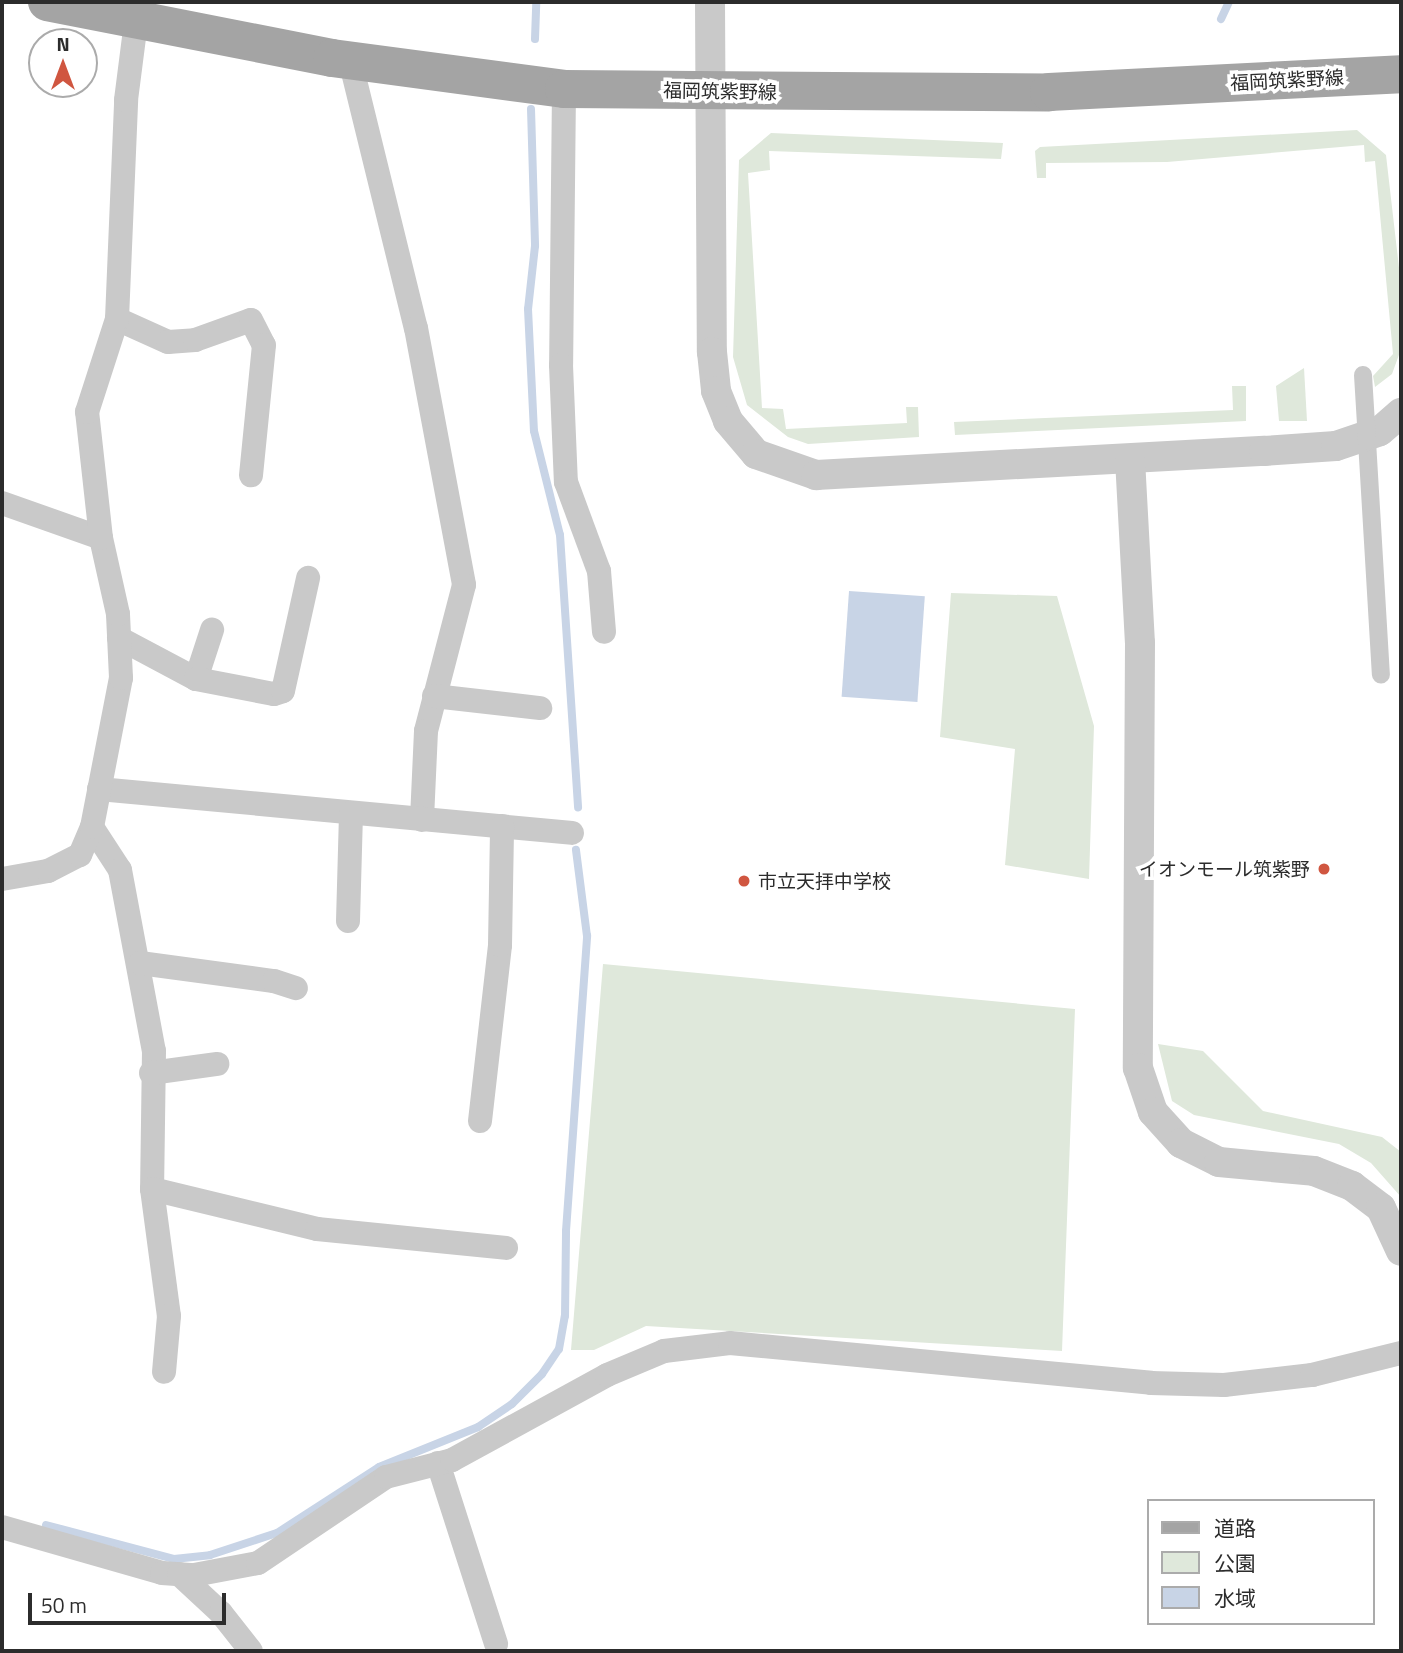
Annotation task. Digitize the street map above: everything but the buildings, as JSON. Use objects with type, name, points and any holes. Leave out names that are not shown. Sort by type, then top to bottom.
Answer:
[{"type":"main road","name":"福岡筑紫野線","points":[[47,2],[136,22],[350,60],[564,89],[1049,92],[1401,74]]},
{"type":"street","points":[[710,2],[712,352],[716,391],[729,421],[757,454],[816,475],[1336,446],[1380,431],[1401,413]]},
{"type":"street","points":[[2,879],[48,871],[80,855],[92,827],[121,678],[119,638],[101,538],[87,412],[117,319],[126,100],[136,22]]},
{"type":"street","points":[[350,60],[416,328],[464,585],[426,731],[422,820]]},
{"type":"street","points":[[564,89],[561,365],[566,481],[599,572],[604,632]]},
{"type":"street","points":[[117,319],[168,342],[195,340],[251,320],[264,345],[251,475]]},
{"type":"street","points":[[1363,375],[1381,675]]},
{"type":"street","points":[[1130,459],[1140,643],[1138,1068],[1153,1112],[1181,1143],[1219,1162],[1314,1171],[1352,1186],[1381,1208],[1401,1251]]},
{"type":"street","points":[[2,503],[101,538]]},
{"type":"street","points":[[119,638],[196,679],[274,694],[284,691],[308,578]]},
{"type":"street","points":[[196,679],[212,630]]},
{"type":"street","points":[[434,696],[540,708]]},
{"type":"street","points":[[99,789],[572,833]]},
{"type":"street","points":[[348,921],[351,813]]},
{"type":"street","points":[[92,827],[120,870],[140,963],[154,1051],[151,1073],[152,1189],[169,1316],[164,1372]]},
{"type":"street","points":[[480,1121],[500,945],[502,827]]},
{"type":"street","points":[[140,963],[274,981],[296,988]]},
{"type":"street","points":[[151,1073],[217,1064]]},
{"type":"street","points":[[152,1189],[317,1228],[506,1248]]},
{"type":"street","points":[[2,1527],[179,1574],[258,1563],[386,1477],[438,1463],[607,1375],[664,1350],[730,1343],[1151,1383],[1224,1385],[1312,1375],[1401,1353]]},
{"type":"street","points":[[438,1463],[496,1644]]},
{"type":"street","points":[[179,1574],[221,1614],[251,1651]]},
{"type":"green space","points":[[1357,130],[1386,155],[1401,285],[1400,352],[1392,374],[1375,387],[1373,376],[1393,354],[1375,161],[1365,162],[1364,145],[1167,162],[1046,163],[1046,178],[1037,178],[1035,151],[1040,147]]},
{"type":"green space","points":[[771,133],[1003,143],[1001,159],[769,151],[770,170],[748,173],[762,408],[783,409],[786,429],[907,423],[906,407],[918,407],[919,437],[808,444],[788,437],[747,405],[733,357],[739,160]]},
{"type":"green space","points":[[1304,368],[1307,421],[1279,421],[1276,386]]},
{"type":"green space","points":[[1232,386],[1246,386],[1246,421],[955,435],[954,422],[1233,410]]},
{"type":"green space","points":[[951,593],[1057,596],[1094,726],[1089,879],[1005,865],[1015,749],[940,737]]},
{"type":"green space","points":[[603,964],[1075,1009],[1062,1351],[646,1326],[594,1350],[571,1350]]},
{"type":"green space","points":[[1158,1044],[1203,1051],[1263,1111],[1382,1137],[1401,1152],[1401,1197],[1371,1163],[1339,1144],[1194,1115],[1172,1101]]},
{"type":"water","points":[[849,591],[925,596],[917,702],[842,697]]},
{"type":"waterway","points":[[535,39],[536,2]]},
{"type":"waterway","points":[[1221,19],[1229,2]]},
{"type":"waterway","points":[[531,109],[535,246],[528,309],[534,431],[560,535],[578,807]]},
{"type":"waterway","points":[[46,1525],[174,1559],[210,1555],[277,1533],[379,1467],[478,1427],[512,1404],[542,1374],[559,1349],[565,1316],[566,1231],[587,936],[576,850]]},
{"type":"place","name":"イオンモール筑紫野","points":[[1324,869]]},
{"type":"place","name":"市立天拝中学校","points":[[744,881]]}]
